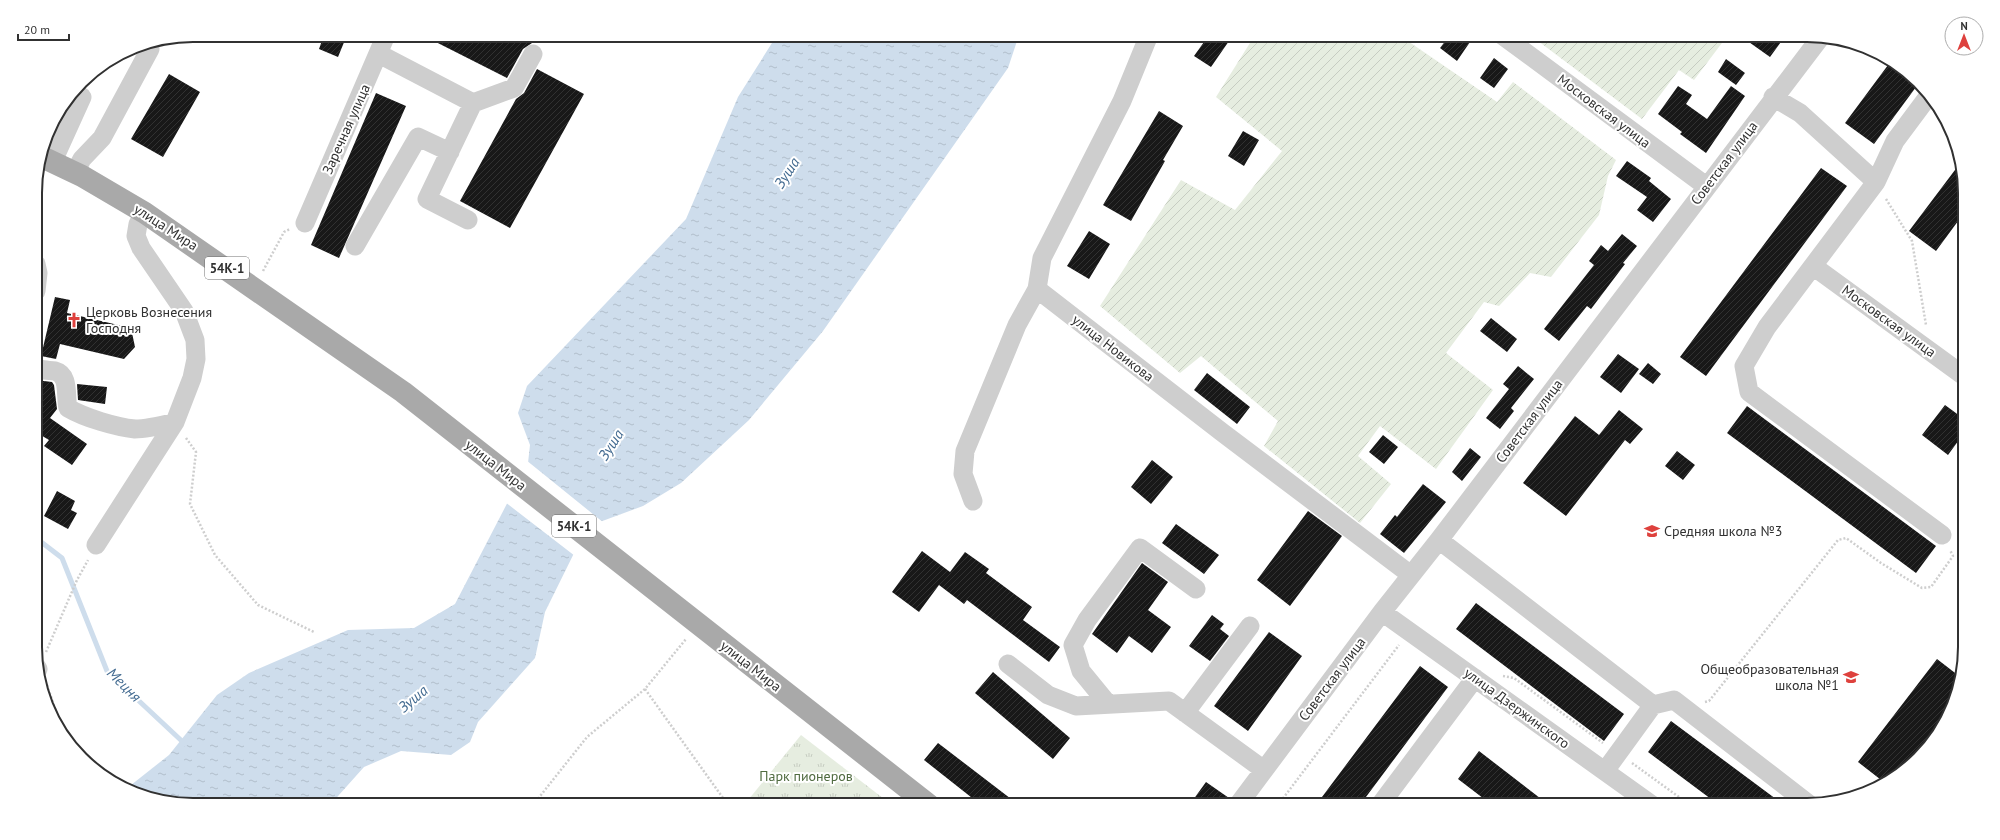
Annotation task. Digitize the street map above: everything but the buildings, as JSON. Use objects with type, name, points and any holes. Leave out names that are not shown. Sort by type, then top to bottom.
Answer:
[{"type":"main road","name":"улица Мира","points":[[47,159],[75,172],[145,213],[403,392],[920,798]]},
{"type":"street","name":"Заречная улица","points":[[305,223],[383,42]]},
{"type":"street","points":[[973,501],[963,474],[965,451],[1018,325],[1037,289],[1042,258],[1122,102],[1146,42]]},
{"type":"street","name":"Московская улица","points":[[1511,42],[1706,186]]},
{"type":"street","name":"Советская улица","points":[[1243,798],[1382,612],[1439,540],[1706,186],[1817,42]]},
{"type":"street","points":[[75,172],[82,159],[102,138],[150,49]]},
{"type":"street","points":[[379,54],[474,103]]},
{"type":"street","points":[[468,220],[427,199],[474,103],[514,88],[533,54]]},
{"type":"street","points":[[47,159],[82,97],[78,96]]},
{"type":"street","points":[[1773,98],[1800,113],[1876,182]]},
{"type":"street","points":[[1926,100],[1895,141],[1876,182],[1767,327],[1744,366],[1749,392],[1942,535]]},
{"type":"street","points":[[355,246],[418,137],[450,152]]},
{"type":"street","points":[[96,546],[175,422],[192,378],[196,360],[195,340],[184,311],[141,248],[136,236],[138,224],[145,213]]},
{"type":"street","name":"Московская улица","points":[[1813,266],[1958,372]]},
{"type":"street","name":"улица Новикова","points":[[1037,289],[1223,433],[1411,575]]},
{"type":"street","points":[[42,370],[56,372],[66,381],[66,399],[68,408],[76,413],[136,429],[175,422]]},
{"type":"street","points":[[1439,540],[1653,705]]},
{"type":"street","points":[[1108,704],[1081,671],[1073,645],[1087,620],[1140,548],[1196,589]]},
{"type":"street","name":"улица Дзержинского","points":[[1382,612],[1642,798]]},
{"type":"street","points":[[1185,713],[1250,626]]},
{"type":"street","points":[[1008,664],[1048,695],[1076,706],[1169,701],[1264,770]]},
{"type":"street","points":[[1385,798],[1475,678]]},
{"type":"street","points":[[1605,771],[1653,705],[1674,700],[1801,798]]},
{"type":"path","points":[[1876,182],[1912,241],[1930,351]]},
{"type":"path","points":[[267,264],[284,232]]},
{"type":"path","points":[[175,422],[196,452],[190,504],[215,555],[258,605],[314,632]]},
{"type":"path","points":[[1681,706],[1709,701],[1838,540],[1846,538],[1881,563],[1922,588],[1931,587],[1953,556],[1942,535]]},
{"type":"path","points":[[42,658],[77,580],[96,546]]},
{"type":"path","points":[[538,798],[587,737],[645,689],[688,636]]},
{"type":"path","points":[[48,688],[55,707]]},
{"type":"path","points":[[645,689],[723,798]]},
{"type":"green space","points":[[1251,42],[1409,42],[1497,102],[1513,82],[1616,160],[1608,176],[1599,215],[1551,277],[1530,273],[1499,306],[1484,302],[1446,353],[1493,390],[1436,469],[1380,426],[1358,456],[1391,484],[1360,523],[1264,446],[1278,421],[1201,356],[1180,373],[1100,306],[1181,180],[1235,210],[1282,151],[1216,97]]},
{"type":"green space","points":[[1539,42],[1723,42],[1694,80],[1679,70],[1642,119]]},
{"type":"green space","name":"Парк пионеров","points":[[801,735],[883,798],[750,798]]},
{"type":"water","name":"Зуша","points":[[773,42],[1017,42],[1008,68],[823,331],[749,420],[681,483],[643,506],[597,523],[581,539],[545,612],[535,658],[478,722],[470,742],[451,755],[401,751],[364,767],[336,798],[183,798],[154,793],[132,785],[169,755],[217,695],[249,673],[348,630],[414,628],[455,604],[528,463],[530,445],[518,413],[527,386],[686,219],[738,97]]},
{"type":"pier","points":[[526,460],[604,523],[598,525],[583,540],[575,556],[505,502]]},
{"type":"waterway","name":"Мецня","points":[[42,543],[62,558],[107,671],[185,744]]},
{"type":"place","name":"Церковь Вознесения Господня","points":[[74,320]]},
{"type":"place","name":"Средняя школа №3","points":[[1652,531]]},
{"type":"place","name":"Общеобразовательная школа №1","points":[[1851,677]]}]
